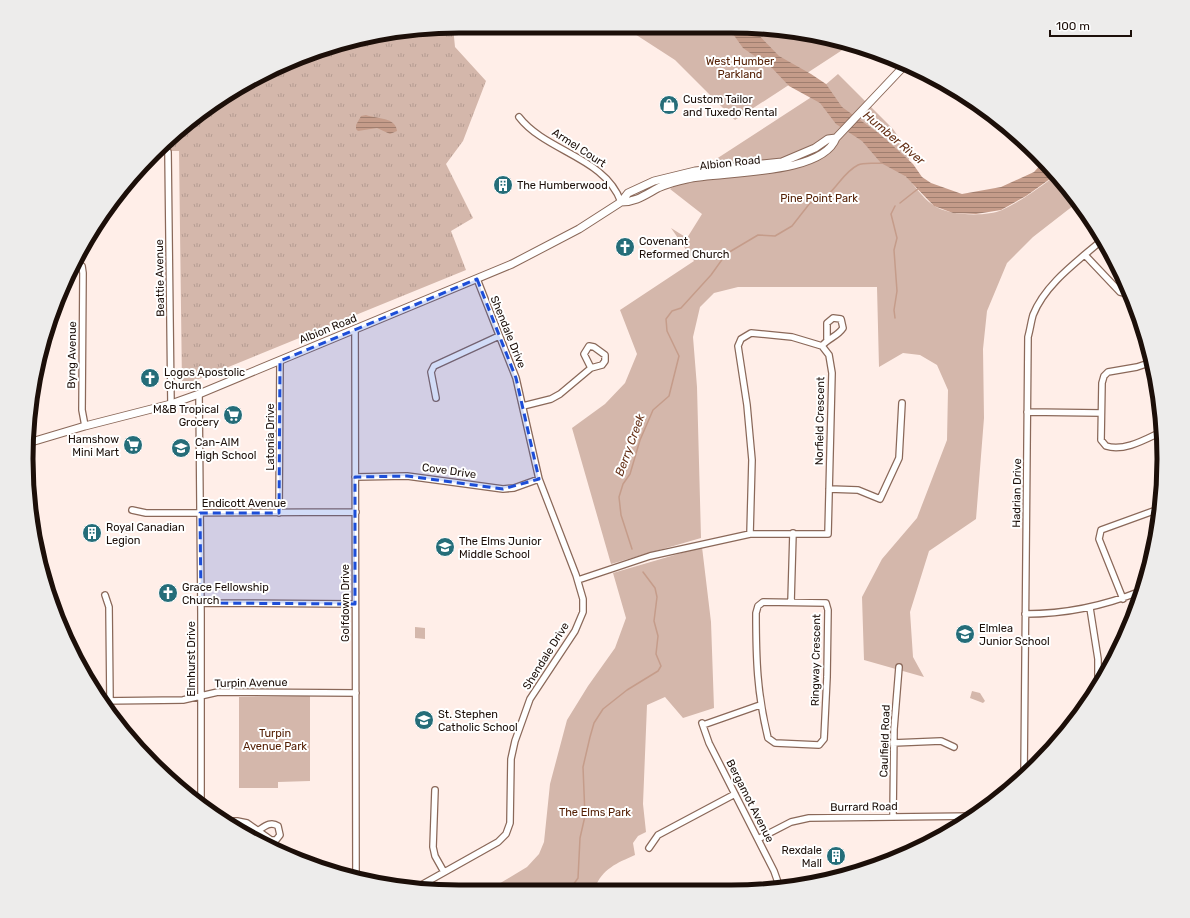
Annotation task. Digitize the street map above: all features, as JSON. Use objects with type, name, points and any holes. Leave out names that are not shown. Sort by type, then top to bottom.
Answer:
[{"type":"main road","name":"Albion Road","points":[[34,442],[85,426],[171,404],[199,394],[477,279],[512,264],[567,235],[622,202],[628,193],[654,180],[676,174],[782,162],[816,148],[828,138],[836,138],[902,69]]},
{"type":"street","name":"Armel Court","points":[[519,117],[528,128],[598,171],[618,191],[622,202]]},
{"type":"street","name":"Beattie Avenue","points":[[168,152],[171,404]]},
{"type":"street","name":"Hadrian Drive","points":[[1024,768],[1028,337],[1033,315],[1048,291],[1063,275],[1098,243]]},
{"type":"street","points":[[1084,255],[1120,292],[1124,293]]},
{"type":"street","name":"Byng Avenue","points":[[80,265],[82,266],[83,273],[82,410],[85,426]]},
{"type":"street","name":"Shendale Drive","points":[[424,883],[498,842],[506,834],[510,823],[510,759],[515,741],[530,699],[575,631],[583,612],[583,599],[578,580],[539,479],[516,378],[477,279]]},
{"type":"street","name":"Golfdown Drive","points":[[355,330],[356,872]]},
{"type":"street","points":[[750,534],[752,460],[747,405],[738,346],[741,339],[752,333],[792,337],[822,346],[827,339]]},
{"type":"street","points":[[436,398],[432,372],[434,366],[499,336]]},
{"type":"street","name":"Norfield Crescent","points":[[578,580],[650,556],[750,534],[828,534],[832,373],[828,355],[822,346]]},
{"type":"street","name":"Latonia Drive","points":[[279,513],[280,361]]},
{"type":"street","points":[[1146,364],[1112,371],[1105,374],[1102,383],[1101,440],[1110,448],[1136,443],[1156,434]]},
{"type":"street","points":[[523,406],[551,399],[560,394],[591,368]]},
{"type":"street","name":"Elmhurst Drive","points":[[199,394],[201,798]]},
{"type":"street","points":[[829,489],[858,490],[880,499],[899,458],[902,403]]},
{"type":"street","points":[[1027,412],[1101,413]]},
{"type":"street","name":"Cove Drive","points":[[355,477],[407,476],[503,489],[514,488],[539,479]]},
{"type":"street","name":"Endicott Avenue","points":[[132,510],[146,514],[356,512]]},
{"type":"street","points":[[1123,599],[1099,539],[1101,530],[1153,511]]},
{"type":"street","points":[[791,602],[793,533]]},
{"type":"street","points":[[1025,614],[1045,614],[1090,608],[1123,599],[1135,594]]},
{"type":"street","points":[[105,595],[108,607],[110,701]]},
{"type":"street","name":"Ringway Crescent","points":[[763,602],[791,602],[826,603],[828,660],[824,740],[819,745],[775,743],[768,738],[760,705],[756,666],[756,612],[758,606],[763,602]]},
{"type":"street","points":[[201,603],[355,604]]},
{"type":"street","points":[[1090,608],[1098,659],[1098,675]]},
{"type":"street","name":"Caulfield Road","points":[[894,817],[893,743],[899,667]]},
{"type":"street","name":"Turpin Avenue","points":[[110,701],[182,700],[218,692],[356,692]]},
{"type":"street","name":"Bergamot Avenue","points":[[760,705],[703,724],[709,743],[779,882]]},
{"type":"street","points":[[893,743],[941,741],[954,747]]},
{"type":"street","points":[[435,790],[433,847],[435,856],[444,872]]},
{"type":"street","points":[[649,848],[658,835],[735,794]]},
{"type":"street","name":"Burrard Road","points":[[758,839],[791,822],[809,818],[963,816]]},
{"type":"street","points":[[236,822],[241,822],[258,830]]},
{"type":"highlighted area","points":[[477,279],[516,378],[539,479],[503,489],[407,476],[355,477],[355,604],[201,603],[200,513],[279,513],[280,361]]},
{"type":"green space","points":[[454,33],[455,47],[486,81],[463,141],[446,164],[473,218],[451,231],[466,270],[182,386],[179,151],[165,151],[200,121],[246,90],[296,65],[376,41],[431,34]]},
{"type":"green space","name":"West Humber Parkland","points":[[633,33],[759,34],[814,41],[844,49],[735,120],[675,60]]},
{"type":"green space","name":"Pine Point Park","points":[[838,74],[893,129],[910,154],[905,176],[925,199],[940,209],[967,214],[987,214],[995,212],[1002,210],[1024,198],[1051,178],[1073,206],[1033,237],[1007,263],[987,311],[983,349],[984,418],[976,519],[929,551],[910,612],[913,657],[924,677],[864,660],[862,597],[882,559],[917,518],[947,440],[948,390],[937,365],[920,355],[903,353],[879,367],[877,287],[738,287],[714,293],[700,307],[693,337],[697,387],[701,538],[611,564],[572,428],[605,404],[625,383],[637,354],[620,310],[694,261],[671,228],[687,238],[702,214],[670,189],[810,98]]},
{"type":"green space","name":"The Elms Park","points":[[702,547],[711,622],[714,708],[683,718],[665,697],[647,705],[643,804],[646,832],[638,836],[633,843],[635,855],[611,867],[606,871],[596,885],[497,885],[527,867],[539,854],[544,842],[550,784],[567,720],[588,686],[615,648],[626,618],[613,573]]},
{"type":"green space","points":[[415,627],[425,628],[425,639],[415,638]]},
{"type":"green space","points":[[972,691],[980,693],[985,701],[983,703],[970,698]]},
{"type":"green space","name":"Turpin Avenue Park","points":[[310,696],[310,781],[278,782],[278,788],[239,788],[239,697]]},
{"type":"shaded area","points":[[732,33],[758,34],[779,56],[826,84],[842,107],[881,135],[913,164],[922,177],[931,183],[962,194],[1001,187],[1034,172],[1040,166],[1051,178],[1026,196],[1001,210],[976,214],[953,213],[934,206],[905,176],[881,163],[862,141],[836,124],[820,103],[789,86],[772,68],[743,48]]},
{"type":"shaded area","points":[[366,115],[390,121],[396,126],[397,131],[390,134],[377,128],[358,131],[356,129],[356,125],[361,116]]},
{"type":"waterway","name":"Berry Creek","points":[[632,549],[621,515],[619,497],[623,484],[630,474],[640,440],[653,410],[669,396],[679,356],[667,331],[666,319],[672,311],[681,308],[711,275],[726,254],[758,235],[775,236],[792,226],[810,203],[825,197],[851,169],[863,164],[882,163]]},
{"type":"waterway","points":[[900,203],[919,188]]},
{"type":"waterway","points":[[895,206],[891,214],[897,238],[894,250],[897,291],[894,310],[895,318]]},
{"type":"waterway","name":"Berry Creek","points":[[573,885],[578,878],[580,838],[585,816],[583,767],[594,723],[603,709],[627,690],[658,671],[661,666],[656,654],[658,636],[654,621],[657,597],[655,588],[643,572]]},
{"type":"place","name":"Custom Tailor and Tuxedo Rental","points":[[669,105]]},
{"type":"place","name":"The Humberwood","points":[[503,185]]},
{"type":"place","name":"Covenant Reformed Church","points":[[625,247]]},
{"type":"place","name":"Logos Apostolic Church","points":[[150,378]]},
{"type":"place","name":"M&B Tropical Grocery","points":[[233,415]]},
{"type":"place","name":"Hamshow Mini Mart","points":[[133,445]]},
{"type":"place","name":"Can-AIM High School","points":[[181,448]]},
{"type":"place","name":"Royal Canadian Legion","points":[[92,533]]},
{"type":"place","name":"The Elms Junior Middle School","points":[[445,547]]},
{"type":"place","name":"Grace Fellowship Church","points":[[168,593]]},
{"type":"place","name":"Elmlea Junior School","points":[[965,634]]},
{"type":"place","name":"St. Stephen Catholic School","points":[[424,720]]},
{"type":"place","name":"Rexdale Mall","points":[[836,856]]},
{"type":"water label","name":"Humber River","points":[[894,138]]}]
